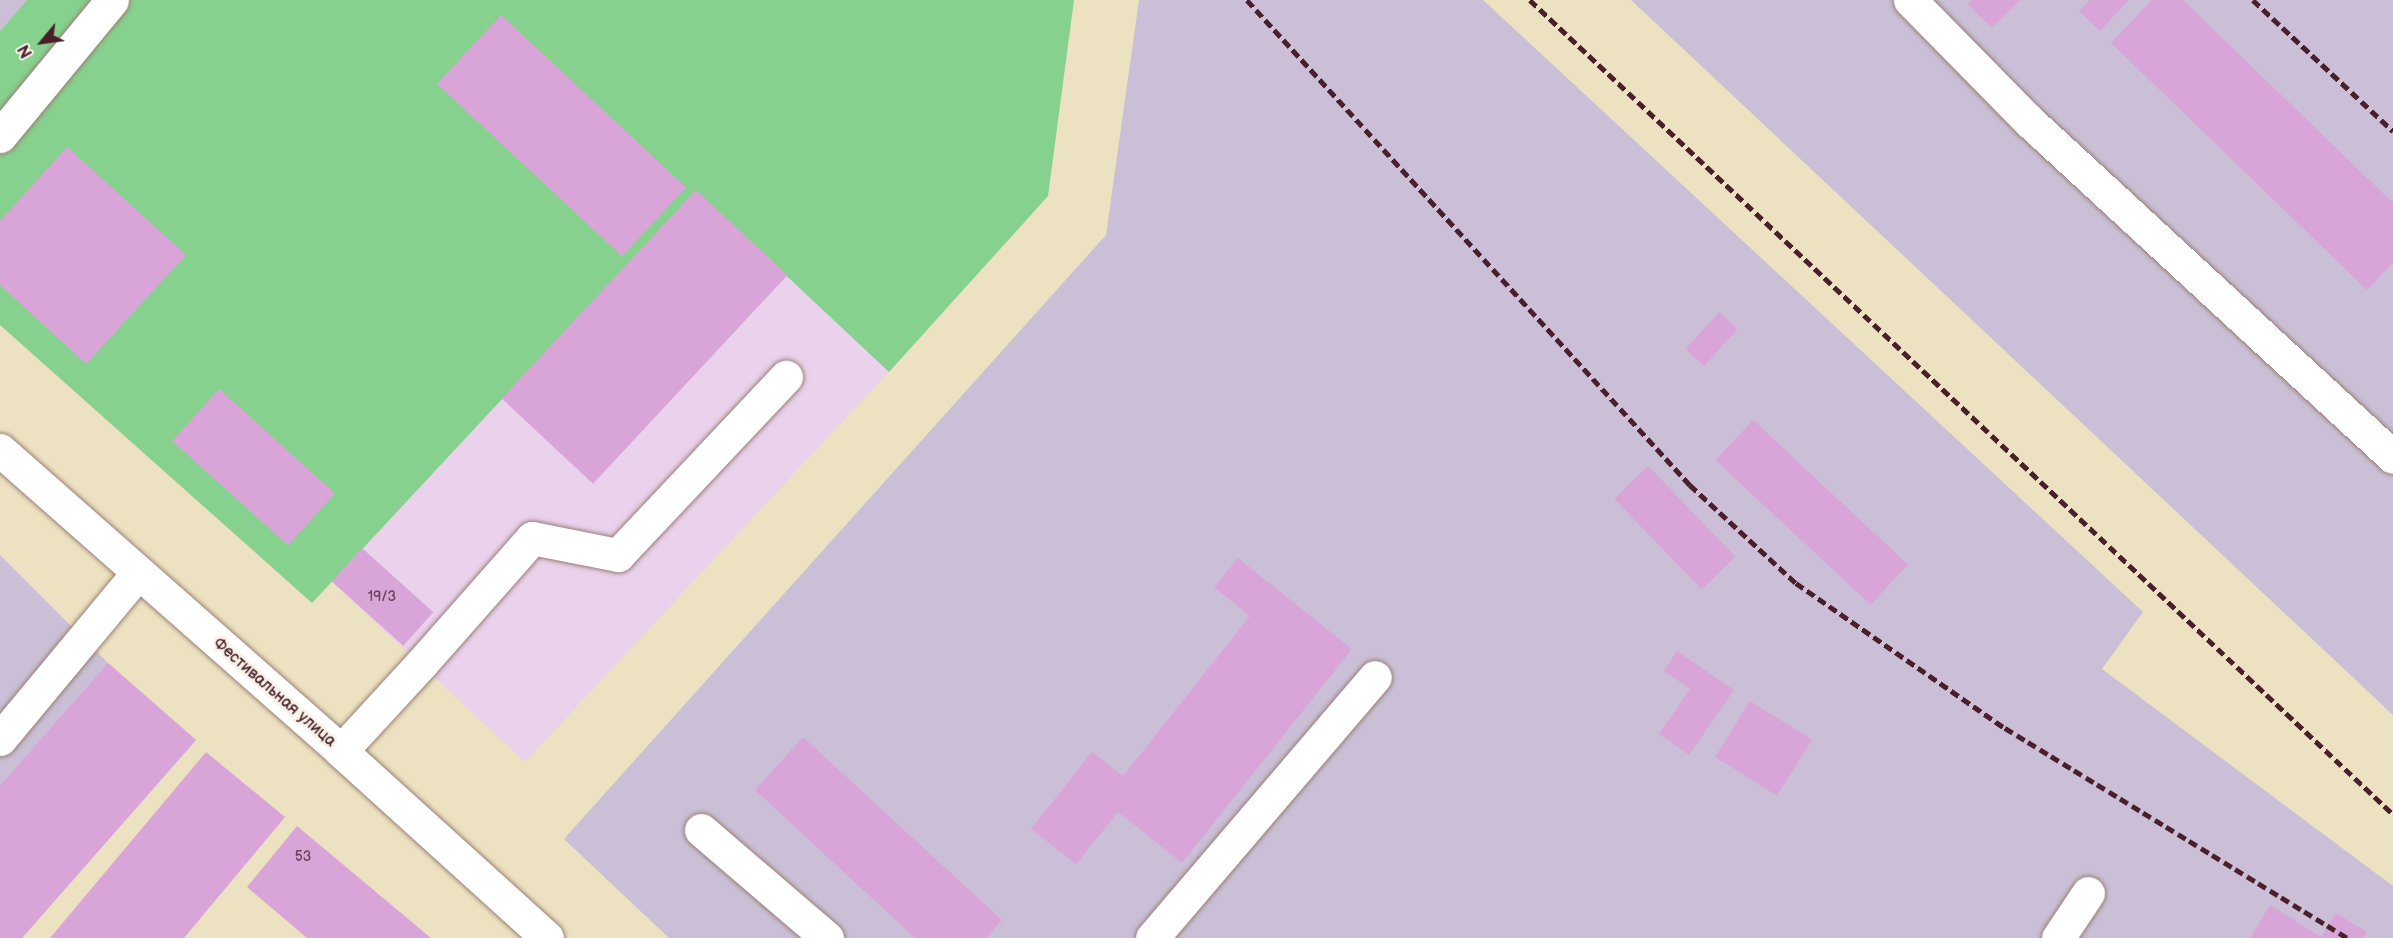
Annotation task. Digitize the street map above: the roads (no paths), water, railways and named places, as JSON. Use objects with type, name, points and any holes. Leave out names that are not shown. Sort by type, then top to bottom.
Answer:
[{"type":"main road","points":[[0,136],[112,0]]},
{"type":"main road","points":[[1910,0],[2029,121],[2391,450]]},
{"type":"main road","points":[[341,751],[532,538],[618,555],[786,377]]},
{"type":"main road","name":"Фестивальная улица","points":[[0,450],[341,751],[547,938]]},
{"type":"main road","points":[[0,738],[138,573]]},
{"type":"main road","points":[[1152,938],[1375,677]]},
{"type":"main road","points":[[701,830],[827,938]]},
{"type":"main road","points":[[2058,938],[2088,893]]},
{"type":"railway","points":[[1247,0],[1690,485],[1796,583],[2005,728],[2348,938]]},
{"type":"railway","points":[[1530,0],[2393,814]]},
{"type":"railway","points":[[2253,0],[2393,131]]}]
